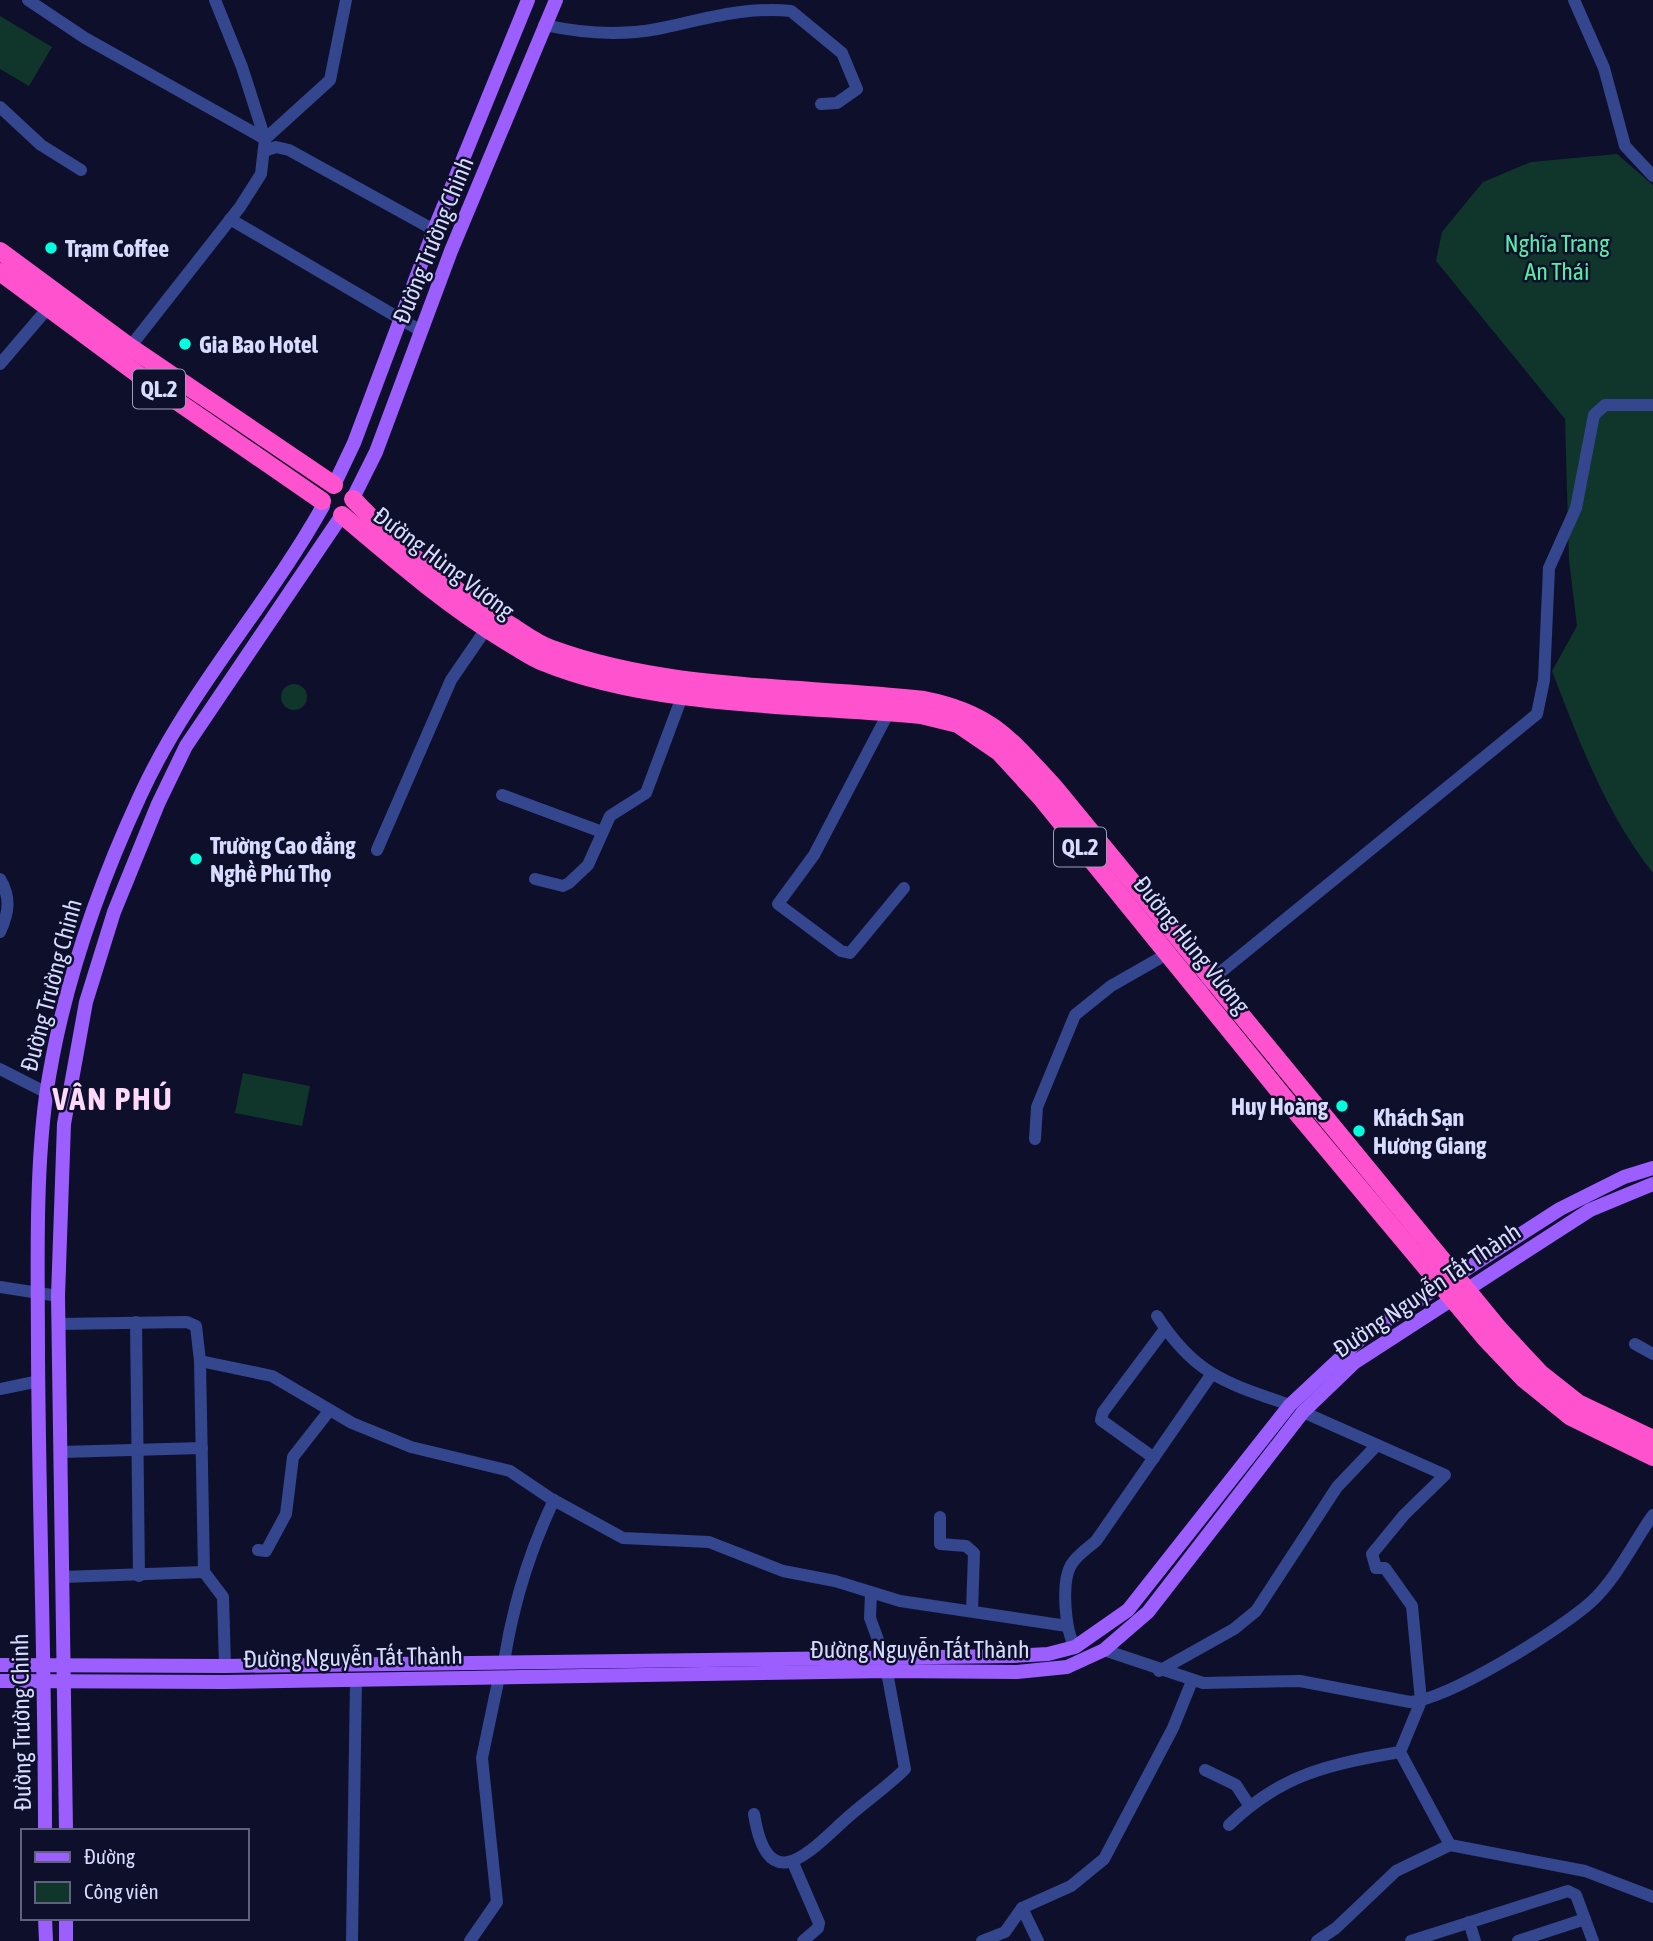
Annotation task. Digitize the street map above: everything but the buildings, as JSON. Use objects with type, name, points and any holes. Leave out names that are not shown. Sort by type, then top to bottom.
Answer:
[{"type":"highway","name":"QL.2","points":[[0,251],[130,347],[334,485],[344,486],[353,499]]},
{"type":"highway","name":"QL.2","points":[[0,272],[139,375],[323,504],[331,514],[342,515]]},
{"type":"highway","points":[[323,504],[325,491],[334,485]]},
{"type":"highway","points":[[342,515],[351,509],[353,499]]},
{"type":"highway","name":"Đường Hùng Vương","points":[[353,499],[432,572],[480,607],[549,648],[603,665],[670,677],[893,704],[948,721],[986,740],[1042,799],[1167,954],[1205,985]]},
{"type":"highway","name":"Đường Hùng Vương","points":[[342,515],[422,583],[486,629],[541,662],[600,681],[683,694],[962,708],[980,717],[1011,740],[1055,788],[1205,985],[1459,1294],[1578,1404],[1653,1439]]},
{"type":"highway","name":"Đường Hùng Vương","points":[[1459,1294],[1485,1338],[1544,1396],[1577,1421],[1653,1457]]},
{"type":"main road","name":"Đường Trường Chinh","points":[[334,485],[354,443],[434,230],[527,0]]},
{"type":"main road","name":"Đường Trường Chinh","points":[[353,499],[376,452],[421,331],[556,0]]},
{"type":"main road","name":"Đường Trường Chinh","points":[[45,1829],[38,1294],[43,1124],[67,995],[95,901],[140,796],[174,729],[295,554],[323,504]]},
{"type":"main road","name":"Đường Trường Chinh","points":[[66,1829],[58,1296],[64,1124],[86,1002],[114,912],[158,804],[191,738],[342,515]]},
{"type":"main road","points":[[43,1124],[64,1124]]},
{"type":"main road","name":"Đường Nguyễn Tất Thành","points":[[0,1681],[499,1677],[886,1664],[1048,1654],[1075,1647],[1106,1628],[1136,1602],[1229,1482],[1367,1333],[1586,1194],[1653,1168]]},
{"type":"main road","name":"Đường Nguyễn Tất Thành","points":[[1315,1389],[1377,1346],[1590,1210],[1653,1184]]},
{"type":"main road","name":"Đường Nguyễn Tất Thành","points":[[0,1665],[64,1667],[504,1662],[886,1664],[1052,1670],[1082,1662],[1104,1650],[1148,1612],[1241,1492],[1300,1405]]},
{"type":"main road","points":[[1229,1482],[1241,1492]]},
{"type":"main road","points":[[45,1796],[66,1796]]},
{"type":"main road","points":[[45,1920],[46,1941]]},
{"type":"main road","points":[[66,1920],[66,1941]]},
{"type":"street","points":[[28,0],[85,38],[265,145],[289,150],[434,230]]},
{"type":"street","points":[[130,347],[258,180],[265,145],[242,67],[215,0]]},
{"type":"street","points":[[265,145],[331,80],[346,0]]},
{"type":"street","points":[[1574,0],[1604,68],[1625,146],[1653,176]]},
{"type":"street","points":[[544,25],[589,34],[655,29],[717,14],[791,11],[842,53],[857,89],[837,103],[821,104]]},
{"type":"street","points":[[0,107],[41,145],[81,170]]},
{"type":"street","points":[[230,219],[421,331]]},
{"type":"street","points":[[0,364],[48,308]]},
{"type":"street","points":[[1205,985],[1537,714],[1544,680],[1549,568],[1576,508],[1594,415],[1605,405],[1653,405]]},
{"type":"street","points":[[377,850],[451,680],[486,629]]},
{"type":"street","points":[[535,879],[563,886],[569,883],[588,865],[610,816],[647,792],[683,694]]},
{"type":"street","points":[[893,704],[814,855],[778,904],[841,951],[850,953],[904,888]]},
{"type":"street","points":[[502,795],[603,832]]},
{"type":"street","points":[[0,879],[8,897],[8,907],[0,932]]},
{"type":"street","points":[[1035,1139],[1039,1101],[1075,1014],[1111,986],[1167,954]]},
{"type":"street","points":[[0,1069],[47,1093]]},
{"type":"street","points":[[0,1287],[58,1296]]},
{"type":"street","points":[[1157,1316],[1175,1344],[1210,1375],[1300,1405],[1445,1475],[1404,1515],[1372,1554],[1376,1568],[1385,1569],[1412,1606],[1421,1701],[1400,1752]]},
{"type":"street","points":[[136,1322],[139,1576]]},
{"type":"street","points":[[58,1324],[193,1323],[198,1332],[204,1572],[223,1597],[225,1666]]},
{"type":"street","points":[[1154,1458],[1101,1420],[1102,1412],[1165,1329]]},
{"type":"street","points":[[1635,1344],[1653,1354]]},
{"type":"street","points":[[200,1361],[272,1376],[329,1411],[411,1447],[510,1471],[554,1500],[623,1538],[709,1542],[783,1571],[835,1581],[926,1606],[1067,1626]]},
{"type":"street","points":[[1075,1647],[1067,1626],[1068,1571],[1074,1561],[1096,1541],[1210,1375]]},
{"type":"street","points":[[0,1388],[38,1381]]},
{"type":"street","points":[[258,1550],[266,1551],[286,1514],[293,1457],[329,1411]]},
{"type":"street","points":[[1160,1671],[1234,1629],[1256,1611],[1337,1487],[1377,1444]]},
{"type":"street","points":[[61,1452],[202,1448]]},
{"type":"street","points":[[504,1662],[513,1608],[536,1538],[554,1500]]},
{"type":"street","points":[[1104,1650],[1192,1681],[1213,1684],[1300,1681],[1410,1702],[1421,1701],[1460,1686],[1571,1618],[1592,1601],[1653,1515]]},
{"type":"street","points":[[940,1517],[940,1544],[967,1546],[974,1553],[972,1611]]},
{"type":"street","points":[[62,1577],[204,1572]]},
{"type":"street","points":[[754,1814],[760,1837],[774,1860],[778,1863],[793,1863],[823,1842],[905,1769],[886,1664],[870,1618],[872,1593]]},
{"type":"street","points":[[470,1941],[497,1902],[482,1758],[499,1677]]},
{"type":"street","points":[[352,1941],[356,1679]]},
{"type":"street","points":[[982,1941],[1005,1932],[1022,1908],[1071,1886],[1109,1852],[1173,1728],[1192,1681]]},
{"type":"street","points":[[1228,1825],[1250,1805],[1308,1772],[1334,1763],[1400,1752]]},
{"type":"street","points":[[1400,1752],[1450,1845]]},
{"type":"street","points":[[1205,1770],[1236,1785],[1250,1805]]},
{"type":"street","points":[[1317,1941],[1336,1928],[1396,1871],[1450,1845],[1585,1871],[1653,1897]]},
{"type":"street","points":[[793,1863],[819,1923],[818,1928],[803,1941]]},
{"type":"street","points":[[1411,1941],[1568,1891],[1576,1895],[1593,1941]]},
{"type":"street","points":[[1022,1908],[1038,1941]]},
{"type":"street","points":[[1518,1941],[1585,1919]]},
{"type":"street","points":[[1469,1922],[1475,1941]]},
{"type":"green space","points":[[0,16],[52,47],[29,86],[0,69]]},
{"type":"green space","name":"Nghĩa Trang An Thái","points":[[1617,154],[1653,185],[1653,873],[1621,826],[1595,776],[1552,671],[1577,626],[1569,560],[1565,419],[1436,261],[1442,232],[1483,182],[1531,162]]},
{"type":"green space","points":[[294,684],[303,688],[307,697],[303,706],[294,710],[285,706],[281,697],[285,688]]},
{"type":"green space","points":[[243,1073],[310,1086],[302,1126],[235,1113]]},
{"type":"place","name":"Trạm Coffee","points":[[51,248]]},
{"type":"place","name":"Gia Bao Hotel","points":[[185,344]]},
{"type":"place","name":"Trường Cao đẳng Nghề Phú Thọ","points":[[196,859]]},
{"type":"place","name":"Huy Hoàng","points":[[1342,1106]]},
{"type":"place","name":"Khách Sạn Hương Giang","points":[[1359,1131]]},
{"type":"district","name":"VÂN PHÚ","points":[[113,1098]]}]
